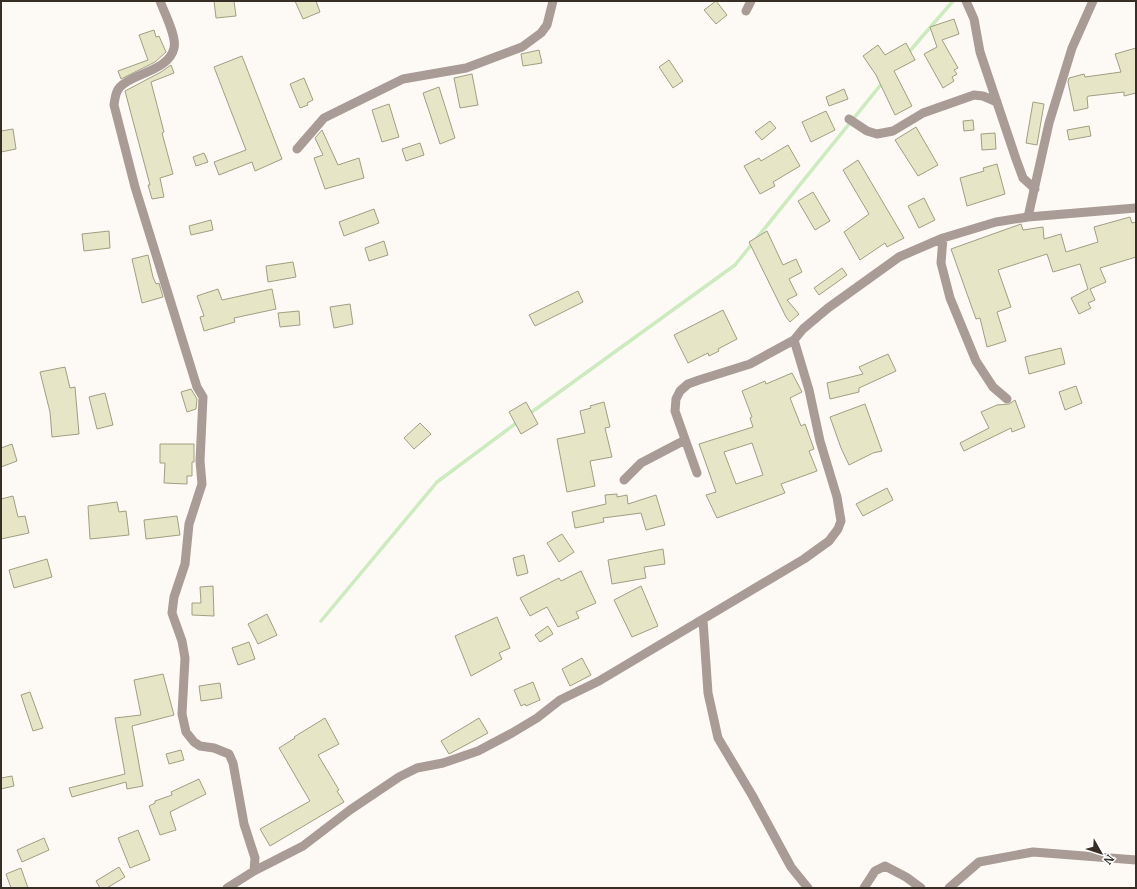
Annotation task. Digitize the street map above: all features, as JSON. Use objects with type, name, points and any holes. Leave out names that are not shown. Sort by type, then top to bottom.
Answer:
[{"type":"street","points":[[160,1],[174,37],[174,48],[170,57],[156,69],[128,81],[120,88],[116,95],[114,105],[135,187],[157,261],[197,387],[202,397],[200,461],[202,484],[189,524],[185,564],[174,597],[172,613],[182,641],[185,658],[182,714],[186,732],[194,742],[200,746],[214,748],[229,754],[233,763],[244,824],[255,858],[254,871]]},
{"type":"street","points":[[297,149],[324,118],[403,79],[466,68],[522,47],[541,33],[547,26],[553,1]]},
{"type":"street","points":[[746,11],[751,1]]},
{"type":"street","points":[[966,1],[974,19],[980,52],[1023,178],[1035,189]]},
{"type":"street","points":[[1028,217],[1049,123],[1072,48],[1093,1]]},
{"type":"street","points":[[849,119],[867,131],[878,134],[893,131],[923,113],[974,95],[983,96],[997,102]]},
{"type":"street","points":[[697,473],[675,411],[676,399],[680,391],[688,384],[750,364],[794,340],[803,329],[828,308],[899,257],[943,238],[996,222],[1028,217],[1136,208]]},
{"type":"street","points":[[943,238],[941,263],[950,298],[976,361],[993,387],[1007,399]]},
{"type":"street","points":[[227,888],[254,871],[303,846],[350,810],[399,777],[417,768],[443,763],[478,751],[512,733],[537,718],[560,700],[599,681],[703,620],[804,560],[829,541],[838,529],[841,521],[837,497],[820,441],[809,390],[794,340]]},
{"type":"street","points":[[624,480],[641,463],[685,440]]},
{"type":"street","points":[[703,620],[708,693],[718,738],[752,795],[791,867],[808,888]]},
{"type":"street","points":[[949,888],[979,862],[1033,852],[1136,860]]},
{"type":"street","points":[[255,858],[268,864]]},
{"type":"street","points":[[864,888],[876,871],[885,866],[906,876],[922,888]]},
{"type":"building","points":[[214,1],[234,1],[236,16],[216,18]]},
{"type":"building","points":[[295,1],[316,1],[320,12],[303,19]]},
{"type":"building","points":[[716,1],[727,15],[716,24],[704,10]]},
{"type":"building","points":[[954,19],[959,34],[942,40],[958,68],[954,70],[957,74],[952,77],[954,81],[943,88],[924,54],[937,47],[930,27]]},
{"type":"building","points":[[154,30],[156,37],[159,36],[166,52],[155,62],[121,79],[118,71],[148,60],[139,35]]},
{"type":"building","points":[[906,43],[915,60],[894,71],[912,106],[895,115],[876,75],[863,56],[878,45],[885,55]]},
{"type":"building","points":[[1136,48],[1136,93],[1124,96],[1124,92],[1089,96],[1087,97],[1088,108],[1074,111],[1068,82],[1069,78],[1084,74],[1085,77],[1121,72],[1115,54]]},
{"type":"building","points":[[539,50],[542,63],[523,66],[521,54]]},
{"type":"building","points":[[242,56],[282,159],[255,171],[252,162],[219,175],[214,162],[246,150],[214,67]]},
{"type":"building","points":[[669,60],[683,81],[673,88],[659,67]]},
{"type":"building","points":[[171,65],[174,73],[151,82],[173,174],[160,178],[164,197],[152,199],[148,185],[150,185],[125,91]]},
{"type":"building","points":[[472,74],[478,105],[460,108],[454,78]]},
{"type":"building","points":[[304,78],[313,100],[307,103],[308,105],[300,108],[290,84]]},
{"type":"building","points":[[439,87],[455,138],[440,144],[423,93]]},
{"type":"building","points":[[844,89],[848,99],[829,106],[826,97]]},
{"type":"building","points":[[1033,102],[1044,104],[1037,145],[1026,143]]},
{"type":"building","points":[[389,104],[399,137],[382,142],[372,110]]},
{"type":"building","points":[[826,111],[835,130],[811,142],[802,122]]},
{"type":"building","points":[[973,120],[974,130],[964,131],[963,121]]},
{"type":"building","points":[[770,121],[776,128],[762,140],[755,132]]},
{"type":"building","points":[[1089,126],[1091,136],[1069,140],[1067,130]]},
{"type":"building","points":[[916,127],[938,165],[918,176],[895,140]]},
{"type":"building","points":[[13,129],[16,149],[1,152],[1,131]]},
{"type":"building","points":[[322,130],[338,165],[359,158],[364,178],[325,189],[314,158],[323,155],[315,138]]},
{"type":"building","points":[[995,133],[996,149],[982,150],[981,134]]},
{"type":"building","points":[[420,143],[424,155],[406,161],[402,149]]},
{"type":"building","points":[[788,145],[800,166],[773,182],[775,186],[760,194],[744,166],[759,158],[761,161]]},
{"type":"building","points":[[204,153],[208,162],[196,166],[193,157]]},
{"type":"building","points":[[858,160],[904,238],[887,247],[885,243],[860,260],[844,232],[869,214],[843,170]]},
{"type":"building","points":[[997,164],[1005,194],[967,206],[960,178],[984,171],[983,168]]},
{"type":"building","points":[[813,192],[830,221],[815,230],[798,201]]},
{"type":"building","points":[[924,198],[935,220],[919,228],[908,206]]},
{"type":"building","points":[[374,209],[379,223],[344,236],[339,222]]},
{"type":"building","points":[[1130,217],[1132,223],[1136,222],[1136,257],[1100,268],[1106,282],[1090,289],[1095,300],[1088,303],[1091,308],[1079,314],[1071,298],[1088,289],[1080,264],[1053,272],[1047,254],[998,270],[1011,307],[997,312],[1006,341],[987,347],[980,318],[976,319],[951,249],[1021,224],[1023,230],[1043,227],[1044,239],[1061,234],[1066,252],[1098,242],[1094,227]]},
{"type":"building","points":[[211,220],[213,230],[191,235],[189,226]]},
{"type":"building","points":[[109,231],[110,248],[84,251],[82,234]]},
{"type":"building","points":[[767,231],[783,265],[796,259],[802,272],[789,279],[797,295],[787,300],[799,314],[790,322],[786,317],[749,242]]},
{"type":"building","points":[[384,241],[388,255],[369,261],[365,248]]},
{"type":"building","points":[[148,255],[153,277],[156,284],[159,283],[163,297],[142,303],[132,259]]},
{"type":"building","points":[[293,262],[296,277],[268,282],[266,266]]},
{"type":"building","points":[[842,268],[847,275],[819,295],[814,288]]},
{"type":"building","points":[[218,289],[222,300],[272,289],[276,309],[234,318],[235,322],[204,331],[200,317],[204,316],[197,296]]},
{"type":"building","points":[[578,291],[583,302],[535,326],[529,315]]},
{"type":"building","points":[[350,304],[353,324],[334,328],[330,307]]},
{"type":"building","points":[[723,310],[737,339],[718,349],[719,351],[709,356],[708,353],[688,363],[674,335]]},
{"type":"building","points":[[299,311],[300,325],[280,327],[278,313]]},
{"type":"building","points":[[1061,348],[1065,364],[1029,374],[1025,357]]},
{"type":"building","points":[[888,354],[896,371],[859,388],[859,392],[830,399],[827,383],[863,374],[859,367]]},
{"type":"building","points":[[65,367],[70,388],[75,387],[79,434],[52,437],[50,412],[40,372]]},
{"type":"building","points":[[792,373],[802,392],[790,398],[801,426],[805,424],[814,449],[809,451],[817,471],[781,484],[785,493],[717,518],[706,495],[716,492],[699,444],[753,427],[750,418],[752,417],[742,391],[765,381],[766,384]],"holes":[[[752,443],[763,475],[736,484],[724,452]]]},
{"type":"building","points":[[1076,386],[1082,403],[1065,410],[1059,392]]},
{"type":"building","points":[[191,389],[197,399],[196,409],[187,412],[181,392]]},
{"type":"building","points":[[105,393],[113,425],[97,429],[89,397]]},
{"type":"building","points":[[1015,400],[1025,427],[1012,432],[1011,428],[964,451],[960,443],[989,428],[981,412],[997,405],[1009,404]]},
{"type":"building","points":[[526,402],[538,424],[521,434],[509,412]]},
{"type":"building","points":[[604,402],[610,427],[605,428],[612,457],[590,461],[595,486],[567,492],[557,439],[585,433],[580,411]]},
{"type":"building","points":[[865,404],[882,451],[873,453],[849,465],[830,417]]},
{"type":"building","points":[[420,423],[431,434],[414,449],[404,438]]},
{"type":"building","points":[[12,444],[17,461],[1,467],[1,448]]},
{"type":"building","points":[[160,444],[194,444],[192,476],[187,476],[187,484],[164,483],[165,463],[160,463]]},
{"type":"building","points":[[887,488],[893,500],[863,516],[856,504]]},
{"type":"building","points":[[617,494],[617,497],[627,495],[628,504],[656,495],[665,525],[646,530],[641,513],[603,518],[604,522],[575,528],[572,512],[606,504],[605,495]]},
{"type":"building","points":[[13,496],[18,517],[25,516],[29,533],[1,539],[1,499]]},
{"type":"building","points":[[117,502],[119,512],[126,511],[129,535],[90,539],[88,506]]},
{"type":"building","points":[[177,516],[180,535],[146,539],[144,520]]},
{"type":"building","points":[[562,534],[574,552],[559,562],[547,543]]},
{"type":"building","points":[[663,549],[665,564],[644,567],[646,578],[612,584],[608,560]]},
{"type":"building","points":[[524,555],[528,573],[517,576],[513,558]]},
{"type":"building","points":[[47,559],[52,577],[14,588],[9,570]]},
{"type":"building","points":[[581,571],[596,603],[576,612],[579,618],[558,627],[547,607],[530,616],[520,598],[559,578],[561,581]]},
{"type":"building","points":[[213,586],[214,616],[192,615],[192,603],[201,603],[200,587]]},
{"type":"building","points":[[641,586],[658,626],[632,637],[614,600]]},
{"type":"building","points":[[267,614],[277,635],[258,644],[248,624]]},
{"type":"building","points":[[497,617],[510,648],[499,653],[502,659],[471,676],[455,636]]},
{"type":"building","points":[[548,626],[553,634],[540,642],[535,635]]},
{"type":"building","points":[[249,642],[255,659],[238,665],[232,648]]},
{"type":"building","points":[[582,658],[591,675],[570,686],[562,669]]},
{"type":"building","points":[[163,674],[174,715],[132,726],[143,786],[127,789],[126,782],[72,797],[69,788],[125,774],[115,718],[141,715],[134,680]]},
{"type":"building","points":[[533,682],[540,700],[526,706],[525,704],[521,706],[514,690]]},
{"type":"building","points":[[220,683],[222,698],[201,701],[199,686]]},
{"type":"building","points":[[30,692],[43,728],[33,731],[21,695]]},
{"type":"building","points":[[325,718],[339,744],[318,755],[339,790],[337,791],[344,802],[270,846],[260,829],[310,801],[279,748]]},
{"type":"building","points":[[479,718],[488,733],[449,754],[441,741]]},
{"type":"building","points":[[181,750],[184,760],[169,764],[166,754]]},
{"type":"building","points":[[12,776],[14,786],[1,789],[1,778]]},
{"type":"building","points":[[199,779],[206,794],[170,812],[176,830],[160,835],[149,806],[155,803],[155,801],[172,795],[171,792]]},
{"type":"building","points":[[138,830],[150,860],[130,868],[118,838]]},
{"type":"building","points":[[44,838],[49,850],[22,862],[17,850]]},
{"type":"building","points":[[119,867],[125,877],[107,888],[100,888],[96,881]]},
{"type":"building","points":[[21,868],[28,888],[11,888],[6,874]]},
{"type":"waterway","points":[[908,53],[953,1]]},
{"type":"waterway","points":[[529,414],[735,265],[883,82]]},
{"type":"waterway","points":[[321,621],[437,482],[519,421]]}]
